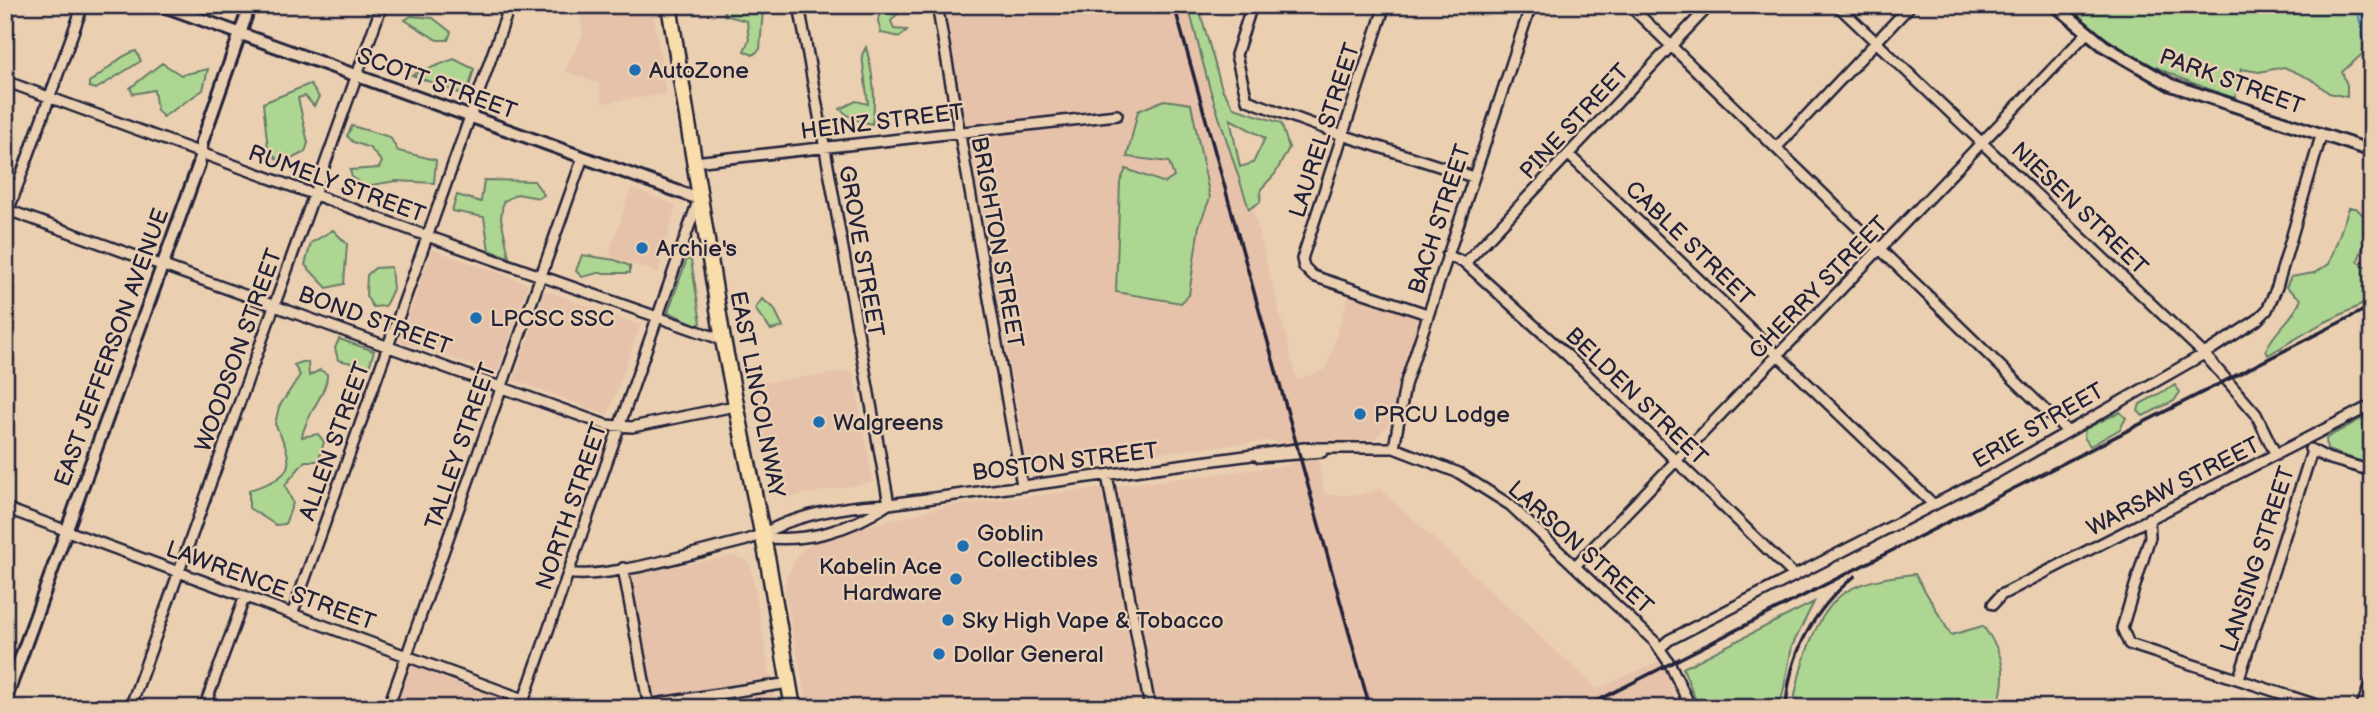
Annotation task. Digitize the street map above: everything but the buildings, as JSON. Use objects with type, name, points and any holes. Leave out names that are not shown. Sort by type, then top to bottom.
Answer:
[{"type":"main road","name":"EAST LINCOLNWAY","points":[[670,5],[723,340],[793,708]]},
{"type":"street","points":[[6,213],[83,5]]},
{"type":"street","name":"SCOTT STREET","points":[[161,5],[699,199]]},
{"type":"street","name":"EAST JEFFERSON AVENUE","points":[[5,701],[162,265],[250,5]]},
{"type":"street","name":"WOODSON STREET","points":[[130,708],[382,5]]},
{"type":"street","name":"ALLEN STREET","points":[[293,612],[510,5]]},
{"type":"street","name":"GROVE STREET","points":[[799,5],[889,504]]},
{"type":"street","name":"BRIGHTON STREET","points":[[937,5],[1022,485]]},
{"type":"street","points":[[1252,5],[1236,55],[1247,100],[1342,135],[1473,177]]},
{"type":"street","name":"LAUREL STREET","points":[[1385,5],[1304,251],[1304,267],[1313,276],[1427,314]]},
{"type":"street","name":"BACH STREET","points":[[1394,448],[1402,395],[1427,314],[1531,5]]},
{"type":"street","points":[[1629,5],[2067,431]]},
{"type":"street","name":"PINE STREET","points":[[1465,263],[1710,5]]},
{"type":"street","name":"NIESEN STREET","points":[[1837,5],[2204,354],[2256,414],[2276,455]]},
{"type":"street","points":[[1776,148],[1911,5]]},
{"type":"street","name":"PARK STREET","points":[[2055,5],[2087,33],[2135,67],[2171,85],[2372,151]]},
{"type":"street","name":"CHERRY STREET","points":[[1576,565],[1678,462],[2087,33]]},
{"type":"street","name":"RUMELY STREET","points":[[5,81],[427,236],[657,317]]},
{"type":"street","name":"HEINZ STREET","points":[[694,162],[1117,116]]},
{"type":"street","name":"ERIE STREET","points":[[1660,649],[1669,640],[1793,574],[1934,505],[2237,334],[2267,310],[2277,287],[2321,136]]},
{"type":"street","name":"CABLE STREET","points":[[1569,155],[1934,505]]},
{"type":"street","name":"TALLEY STREET","points":[[388,708],[583,157]]},
{"type":"street","name":"NORTH STREET","points":[[522,704],[699,199]]},
{"type":"street","name":"BOND STREET","points":[[6,213],[276,304],[606,425],[645,425],[735,406]]},
{"type":"street","name":"BELDEN STREET","points":[[1447,256],[1465,263],[1678,462],[1793,574]]},
{"type":"street","points":[[657,317],[723,340]]},
{"type":"street","name":"WARSAW STREET","points":[[1993,604],[2001,595],[2372,405]]},
{"type":"street","points":[[2306,441],[2312,451],[2372,471]]},
{"type":"street","name":"BOSTON STREET","points":[[568,573],[580,576],[762,537],[786,523],[853,506],[889,504],[1247,457],[1286,457],[1342,448],[1394,448]]},
{"type":"street","name":"LARSON STREET","points":[[1394,448],[1459,473],[1497,495],[1576,565],[1660,649],[1691,708]]},
{"type":"street","name":"LANSING STREET","points":[[2239,678],[2312,451]]},
{"type":"street","points":[[1107,475],[1150,708]]},
{"type":"street","name":"BOSTON STREET","points":[[762,537],[789,541],[839,529],[870,517],[889,504]]},
{"type":"street","name":"LAWRENCE STREET","points":[[5,508],[407,655],[522,704]]},
{"type":"street","points":[[2149,518],[2150,537],[2122,628],[2126,641],[2138,649],[2239,678],[2326,708]]},
{"type":"street","points":[[623,568],[649,706]]},
{"type":"street","points":[[204,708],[245,596]]},
{"type":"street","points":[[2361,708],[2372,680]]},
{"type":"street","points":[[628,708],[789,683]]},
{"type":"shaded area","points":[[579,5],[652,5],[666,94],[602,103],[599,84],[565,71],[583,34]]},
{"type":"shaded area","points":[[944,5],[1200,5],[1297,380],[1326,369],[1349,294],[1419,319],[1388,424],[1382,432],[1374,439],[1277,447],[1275,440],[1028,467]]},
{"type":"shaded area","points":[[631,188],[676,205],[658,273],[609,255]]},
{"type":"shaded area","name":"LPCSC SSC","points":[[432,249],[528,284],[497,373],[400,341]]},
{"type":"shaded area","points":[[545,291],[640,325],[608,415],[514,380]]},
{"type":"shaded area","points":[[853,371],[873,482],[789,497],[773,489],[751,384]]},
{"type":"shaded area","points":[[1317,458],[1325,495],[1360,495],[1380,489],[1597,689],[1662,660],[1678,708],[869,708],[869,704],[808,708],[785,593],[786,578],[800,552],[818,539],[942,507],[1290,465],[1293,460]]},
{"type":"shaded area","points":[[731,556],[745,559],[750,565],[776,708],[656,708],[632,578],[635,574]]},
{"type":"shaded area","points":[[413,666],[499,697],[508,708],[393,708],[405,673]]},
{"type":"green space","points":[[725,5],[753,5],[763,9],[760,49],[753,55],[744,51],[749,40],[747,21],[724,15]]},
{"type":"green space","points":[[881,5],[899,5],[901,10],[891,21],[894,29],[907,30],[900,37],[881,33],[878,21]]},
{"type":"green space","points":[[1188,5],[1198,5],[1222,89],[1234,108],[1281,123],[1289,148],[1275,174],[1261,189],[1260,202],[1249,209],[1209,86]],"holes":[[[1230,119],[1265,138],[1253,163],[1240,167]]]},
{"type":"green space","points":[[2065,5],[2347,5],[2358,13],[2368,49],[2342,72],[2347,85],[2347,97],[2329,93],[2311,79],[2284,67],[2259,72],[2241,69],[2235,98],[2145,62],[2104,37]]},
{"type":"green space","points":[[411,16],[433,18],[451,32],[448,40],[437,40],[405,20]]},
{"type":"green space","points":[[866,47],[874,86],[872,124],[853,119],[840,109],[856,101],[868,104],[862,55]]},
{"type":"green space","points":[[136,51],[141,61],[96,89],[89,87],[89,82],[124,56]]},
{"type":"green space","points":[[454,59],[474,69],[469,87],[462,94],[412,75]]},
{"type":"green space","points":[[162,63],[181,75],[208,69],[203,90],[163,117],[157,110],[154,90],[133,94],[130,88]]},
{"type":"green space","points":[[310,84],[319,97],[314,106],[305,96],[298,98],[308,143],[305,152],[281,164],[268,149],[263,103]]},
{"type":"green space","points":[[1164,100],[1191,104],[1210,198],[1199,226],[1189,295],[1181,303],[1116,292],[1120,182],[1126,169],[1165,183],[1174,177],[1169,162],[1127,157],[1138,111]]},
{"type":"green space","points":[[352,126],[390,137],[398,151],[436,160],[434,183],[396,181],[366,186],[352,177],[350,170],[379,168],[382,162],[370,148],[353,142],[347,136]]},
{"type":"green space","points":[[484,180],[534,181],[544,195],[539,198],[517,194],[503,202],[501,218],[509,257],[489,250],[484,217],[452,211],[457,195],[481,202]]},
{"type":"green space","points":[[2349,208],[2356,208],[2371,223],[2358,261],[2367,268],[2372,267],[2372,300],[2321,324],[2268,355],[2266,350],[2274,336],[2294,313],[2301,299],[2286,287],[2291,277],[2314,273],[2329,264]]},
{"type":"green space","points":[[333,230],[347,244],[344,284],[327,288],[305,265],[311,243]]},
{"type":"green space","points":[[582,255],[615,260],[630,266],[630,273],[598,273],[582,277],[576,271]]},
{"type":"green space","points":[[687,259],[691,260],[701,323],[697,325],[668,312]]},
{"type":"green space","points":[[391,267],[393,289],[385,306],[373,307],[366,296],[367,275],[375,268]]},
{"type":"green space","points":[[762,299],[774,308],[783,327],[771,330],[755,309]]},
{"type":"green space","points":[[339,339],[374,351],[369,367],[338,360],[335,348]]},
{"type":"green space","points":[[308,362],[309,376],[320,370],[327,374],[324,388],[302,437],[318,434],[324,442],[318,461],[305,461],[285,485],[293,503],[285,524],[276,525],[249,508],[249,490],[276,479],[288,466],[286,449],[275,424],[279,407],[300,375],[294,365]]},
{"type":"green space","points":[[2175,385],[2180,392],[2174,401],[2143,416],[2138,411],[2140,404]]},
{"type":"green space","points":[[2120,412],[2126,418],[2120,429],[2090,446],[2084,437],[2085,429]]},
{"type":"green space","points":[[2372,413],[2372,465],[2327,450],[2326,438]]},
{"type":"green space","points":[[1915,574],[1951,635],[1983,626],[1990,636],[2000,656],[2003,675],[1997,708],[1793,708],[1810,644],[1825,613],[1835,600],[1863,584]]},
{"type":"green space","points":[[1814,602],[1792,646],[1780,708],[1699,708],[1683,668]]},
{"type":"water","points":[[2347,5],[2372,5],[2372,50],[2364,40],[2358,13]]},
{"type":"railway","points":[[1174,5],[1370,708]]},
{"type":"railway","points":[[1583,708],[2372,306]]},
{"type":"railway","points":[[1786,708],[1792,669],[1806,635],[1827,603],[1855,576]]},
{"type":"place","name":"AutoZone","points":[[635,70]]},
{"type":"place","name":"Archie's","points":[[642,248]]},
{"type":"place","name":"LPCSC SSC","points":[[476,318]]},
{"type":"place","name":"PRCU Lodge","points":[[1360,414]]},
{"type":"place","name":"Walgreens","points":[[819,422]]},
{"type":"place","name":"Goblin Collectibles","points":[[963,546]]},
{"type":"place","name":"Kabelin Ace Hardware","points":[[956,579]]},
{"type":"place","name":"Sky High Vape & Tobacco","points":[[948,620]]},
{"type":"place","name":"Dollar General","points":[[939,654]]}]
